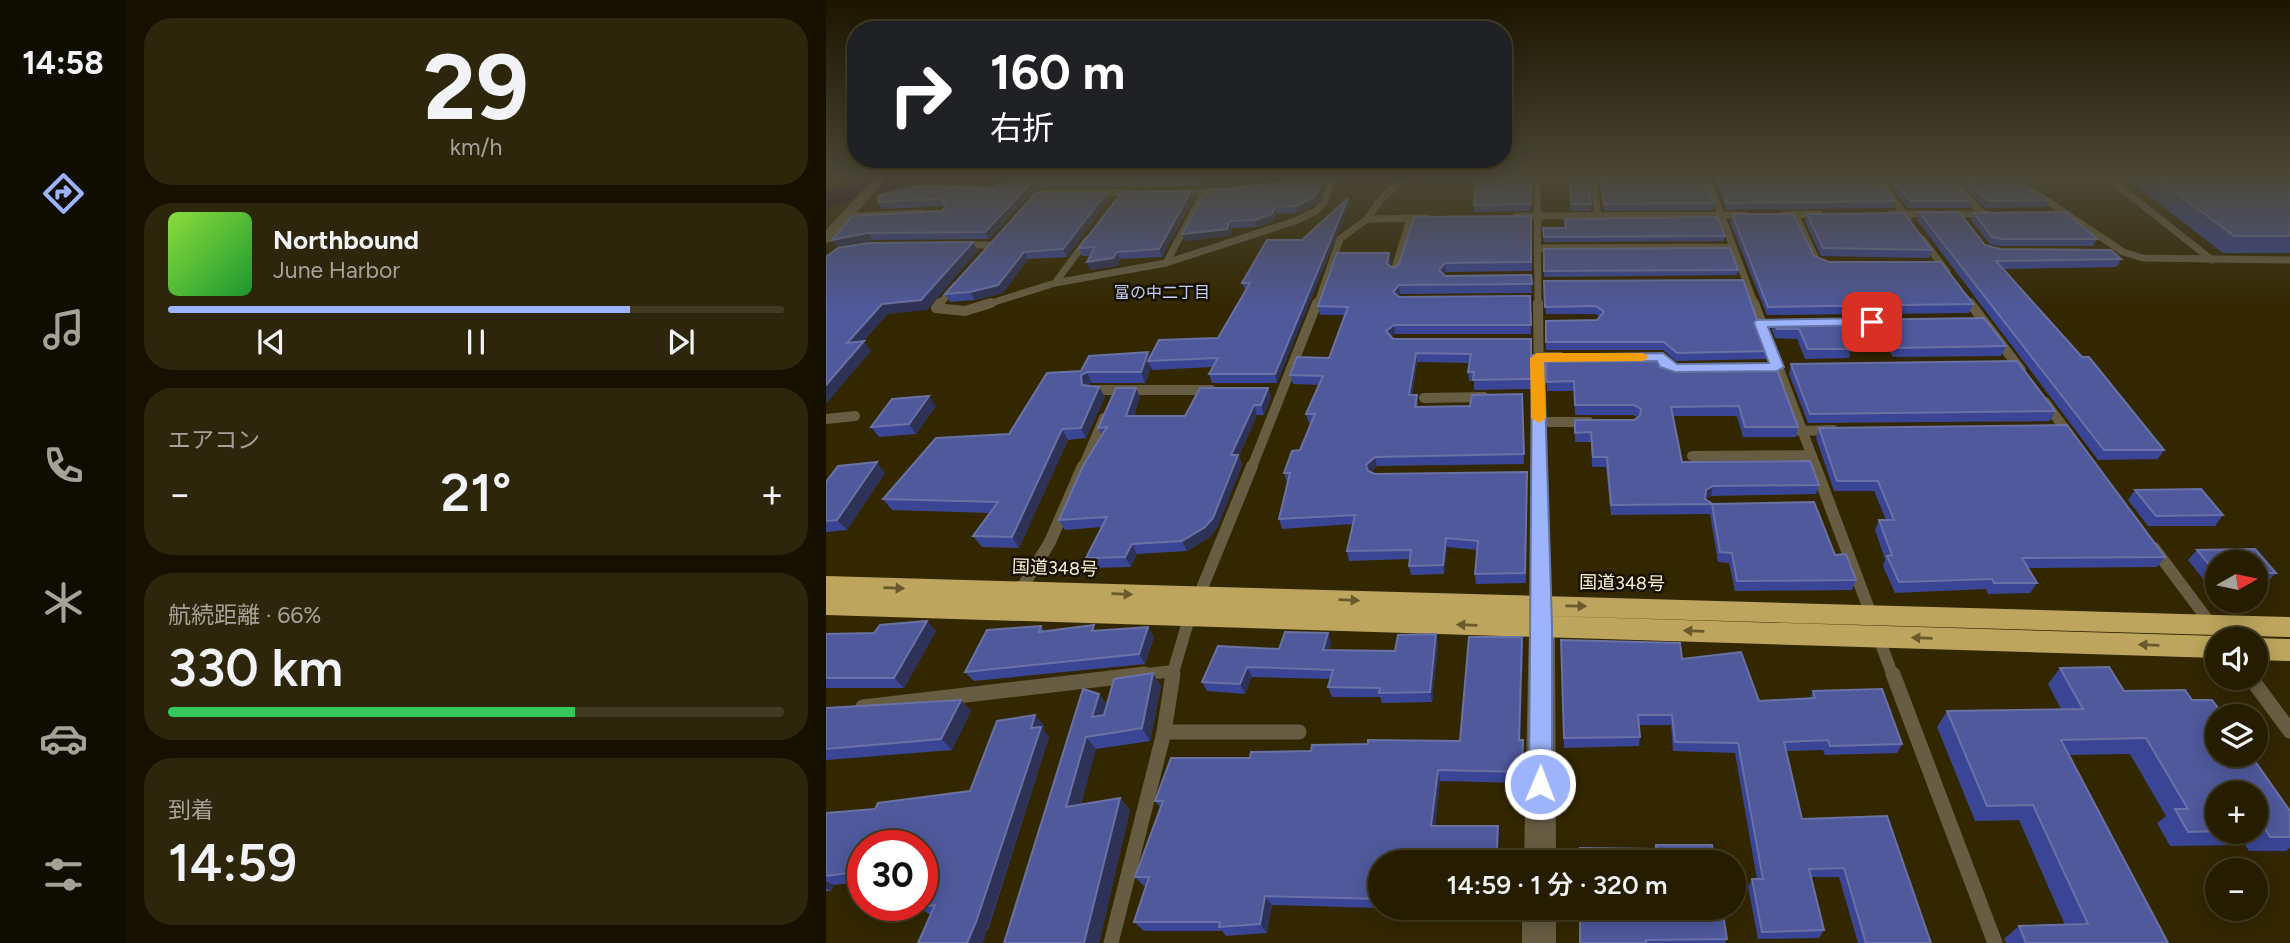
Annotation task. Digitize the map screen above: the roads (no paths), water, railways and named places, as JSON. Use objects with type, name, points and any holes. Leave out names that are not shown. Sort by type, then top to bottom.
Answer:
[{"type":"highway","name":"国道348号","points":[[826,586],[1020,592],[1194,607]]},
{"type":"highway","name":"国道348号","points":[[826,605],[1194,607],[1874,625],[2205,638]]},
{"type":"highway","name":"国道348号","points":[[2268,631],[2290,628]]},
{"type":"highway","points":[[2268,649],[2290,650]]},
{"type":"street","points":[[826,239],[842,221]]},
{"type":"street","points":[[1540,850],[1542,616]]},
{"type":"street","points":[[1539,920],[1539,943]]},
{"type":"lane","points":[[1166,262],[1188,221]]},
{"type":"lane","points":[[964,276],[936,308],[965,311],[1055,283],[1166,262],[1287,221]]},
{"type":"lane","points":[[1111,943],[1164,732],[1173,671],[1194,607],[1284,390],[1340,239],[1364,221]]},
{"type":"lane","points":[[1394,271],[1409,221]]},
{"type":"lane","points":[[1536,221],[1542,616]]},
{"type":"lane","points":[[1723,221],[1810,455],[1822,503],[1874,625],[1995,943]]},
{"type":"lane","points":[[1798,221],[1818,261],[1841,264]]},
{"type":"lane","points":[[2075,221],[2123,252]]},
{"type":"lane","points":[[2163,221],[2212,260]]},
{"type":"lane","points":[[1055,283],[1097,227]]},
{"type":"lane","points":[[1919,234],[2032,385]]},
{"type":"lane","points":[[982,255],[1000,235]]},
{"type":"lane","points":[[954,245],[991,245]]},
{"type":"lane","points":[[1537,248],[1732,247]]},
{"type":"lane","points":[[2109,252],[2123,252],[2154,260],[2290,260]]},
{"type":"lane","points":[[1928,264],[1941,264]]},
{"type":"lane","points":[[1524,277],[1551,283]]},
{"type":"lane","points":[[1731,281],[1745,281]]},
{"type":"lane","points":[[1524,299],[1538,299]]},
{"type":"lane","points":[[1969,321],[1983,320]]},
{"type":"lane","points":[[1537,322],[1549,322]]},
{"type":"lane","points":[[1761,323],[1774,323]]},
{"type":"lane","points":[[1524,341],[1537,341]]},
{"type":"lane","points":[[1537,358],[1565,357]]},
{"type":"lane","points":[[2002,363],[2016,363]]},
{"type":"lane","points":[[1092,390],[1228,390]]},
{"type":"lane","points":[[1020,592],[1050,542],[1116,390]]},
{"type":"lane","points":[[1270,390],[1284,390]]},
{"type":"lane","points":[[1525,397],[1538,396]]},
{"type":"lane","points":[[2040,396],[2081,450]]},
{"type":"lane","points":[[1424,398],[1500,397]]},
{"type":"lane","points":[[826,419],[855,416]]},
{"type":"lane","points":[[1539,422],[1606,422]]},
{"type":"lane","points":[[2051,429],[2065,428]]},
{"type":"lane","points":[[1800,431],[1842,430]]},
{"type":"lane","points":[[1692,456],[1810,455]]},
{"type":"lane","points":[[1525,473],[1539,472]]},
{"type":"lane","points":[[2147,538],[2209,627]]},
{"type":"lane","points":[[854,708],[1173,671]]},
{"type":"lane","points":[[2260,690],[2290,731]]},
{"type":"lane","points":[[1164,732],[1299,733]]},
{"type":"district","name":"富の中二丁目","points":[[1162,292]]}]
